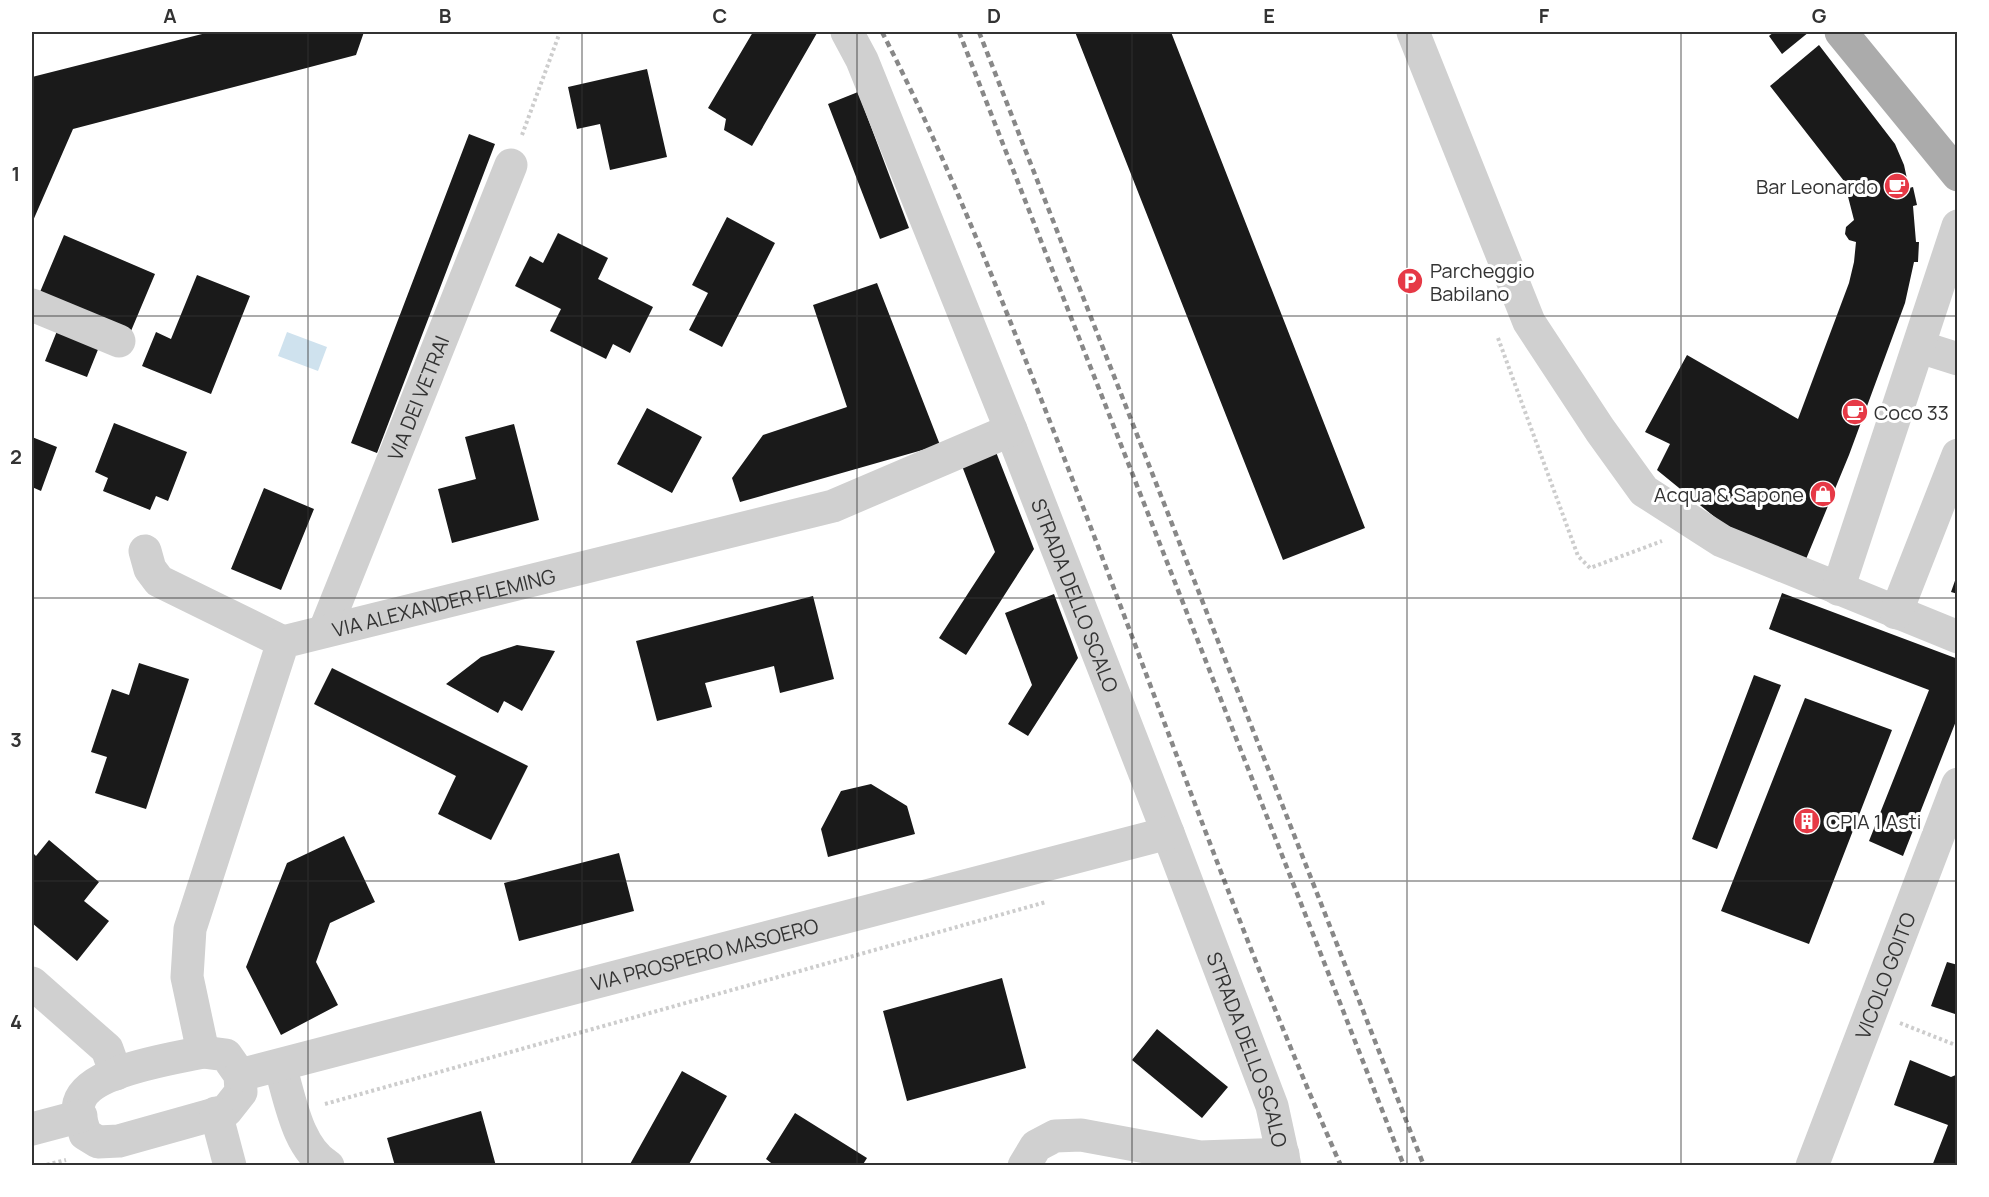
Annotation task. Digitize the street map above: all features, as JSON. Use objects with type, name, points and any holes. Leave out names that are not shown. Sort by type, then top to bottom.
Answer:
[{"type":"main road","points":[[1841,32],[1952,158]]},
{"type":"street","name":"STRADA DELLO SCALO","points":[[847,32],[862,60],[1011,430],[1168,833],[1272,1106],[1284,1160]]},
{"type":"street","points":[[1413,32],[1529,322],[1600,430],[1644,491],[1722,541],[1958,637]]},
{"type":"street","name":"VIA DEI VETRAI","points":[[325,630],[511,165]]},
{"type":"street","points":[[1838,589],[1920,347],[1958,226]]},
{"type":"street","points":[[32,305],[119,341]]},
{"type":"street","points":[[1920,347],[1958,359]]},
{"type":"street","name":"VIA ALEXANDER FLEMING","points":[[283,642],[833,506],[1011,430]]},
{"type":"street","points":[[1896,613],[1958,455]]},
{"type":"street","points":[[145,550],[150,569],[159,581],[283,642],[190,929],[187,977],[203,1052]]},
{"type":"street","name":"VICOLO GOITO","points":[[1812,1166],[1958,784]]},
{"type":"street","name":"VIA PROSPERO MASOERO","points":[[240,1075],[1168,833]]},
{"type":"street","points":[[32,983],[107,1049],[116,1074]]},
{"type":"street","points":[[203,1052],[226,1055],[240,1075],[241,1092],[225,1111],[119,1153],[85,1134],[78,1105],[83,1094],[93,1083],[116,1074],[203,1052]]},
{"type":"street","points":[[280,1066],[294,1112],[312,1154],[328,1166]]},
{"type":"street","points":[[216,1113],[230,1166]]},
{"type":"street","points":[[32,1129],[81,1116]]},
{"type":"street","points":[[1024,1166],[1036,1146],[1055,1136],[1081,1135],[1200,1157],[1284,1160]]},
{"type":"path","points":[[511,165],[560,32]]},
{"type":"path","points":[[294,1112],[1053,900]]},
{"type":"path","points":[[1870,1012],[1958,1046]]},
{"type":"water","points":[[287,332],[327,347],[318,371],[278,356]]},
{"type":"building","points":[[210,32],[364,32],[356,55],[73,129],[32,223],[32,77]]},
{"type":"building","points":[[753,32],[817,33],[752,146],[724,130],[726,119],[708,108]]},
{"type":"building","points":[[1075,32],[1171,32],[1365,528],[1283,560]]},
{"type":"building","points":[[1774,32],[1809,32],[1782,54],[1769,36]]},
{"type":"building","points":[[1819,45],[1895,144],[1904,165],[1909,188],[1913,187],[1917,205],[1913,206],[1916,242],[1919,242],[1918,262],[1914,262],[1905,303],[1849,455],[1804,564],[1722,523],[1657,470],[1670,444],[1645,432],[1687,355],[1798,419],[1849,283],[1856,242],[1849,240],[1845,234],[1846,227],[1854,220],[1844,181],[1770,86]]},
{"type":"building","points":[[647,69],[667,157],[610,170],[600,124],[577,129],[568,87]]},
{"type":"building","points":[[858,92],[909,228],[880,239],[828,104]]},
{"type":"building","points":[[469,134],[495,144],[377,453],[351,443]]},
{"type":"building","points":[[727,217],[775,243],[722,347],[689,330],[708,293],[692,285]]},
{"type":"building","points":[[558,233],[608,258],[598,279],[653,307],[630,353],[613,344],[606,359],[550,331],[561,309],[515,286],[530,256],[543,263]]},
{"type":"building","points":[[64,235],[155,274],[131,331],[40,292]]},
{"type":"building","points":[[197,275],[250,296],[211,394],[142,366],[156,332],[171,339]]},
{"type":"building","points":[[877,283],[940,445],[740,502],[732,478],[763,435],[847,407],[813,305]]},
{"type":"building","points":[[57,331],[99,347],[87,377],[45,361]]},
{"type":"building","points":[[647,408],[702,437],[672,493],[617,464]]},
{"type":"building","points":[[114,423],[187,452],[168,501],[156,496],[150,510],[103,491],[108,478],[95,472]]},
{"type":"building","points":[[514,424],[539,520],[452,543],[438,489],[476,479],[465,437]]},
{"type":"building","points":[[32,437],[57,447],[41,491],[32,487]]},
{"type":"building","points":[[996,452],[1034,549],[966,655],[939,638],[995,552],[962,466]]},
{"type":"building","points":[[264,488],[314,509],[281,590],[231,569]]},
{"type":"building","points":[[1958,575],[1958,594],[1951,592]]},
{"type":"building","points":[[1782,593],[1958,659],[1958,716],[1903,856],[1869,841],[1929,690],[1769,629]]},
{"type":"building","points":[[1054,594],[1078,658],[1028,736],[1008,724],[1032,685],[1005,613]]},
{"type":"building","points":[[813,596],[834,679],[780,693],[774,666],[705,683],[712,707],[657,721],[636,641]]},
{"type":"building","points":[[517,645],[555,651],[522,711],[504,701],[498,713],[446,684],[481,657]]},
{"type":"building","points":[[139,663],[189,679],[146,809],[95,793],[107,757],[91,752],[112,689],[129,695]]},
{"type":"building","points":[[332,668],[528,766],[491,840],[438,814],[456,776],[314,704]]},
{"type":"building","points":[[1754,675],[1781,685],[1717,849],[1692,839]]},
{"type":"building","name":"CPIA 1 Asti","points":[[1805,698],[1892,730],[1809,944],[1721,911]]},
{"type":"building","points":[[871,784],[907,806],[915,834],[828,857],[821,829],[841,791]]},
{"type":"building","points":[[344,836],[375,902],[330,923],[316,962],[338,1005],[281,1035],[246,967],[287,863]]},
{"type":"building","points":[[49,840],[99,882],[84,901],[109,921],[77,961],[32,923],[32,852],[36,856]]},
{"type":"building","points":[[619,853],[634,911],[519,941],[504,883]]},
{"type":"building","points":[[1947,962],[1958,965],[1958,1015],[1931,1006]]},
{"type":"building","points":[[1002,978],[1026,1068],[907,1101],[883,1011]]},
{"type":"building","points":[[1157,1029],[1228,1087],[1202,1118],[1132,1060]]},
{"type":"building","points":[[1910,1060],[1951,1077],[1958,1074],[1958,1166],[1932,1166],[1948,1125],[1894,1105]]},
{"type":"building","points":[[682,1071],[727,1096],[688,1166],[629,1166]]},
{"type":"building","points":[[481,1111],[496,1166],[395,1166],[387,1138]]},
{"type":"building","points":[[795,1113],[867,1158],[862,1166],[775,1166],[766,1159]]},
{"type":"railway","points":[[882,32],[905,77],[967,216],[1080,499],[1262,977],[1341,1166]]},
{"type":"railway","points":[[959,32],[1404,1166]]},
{"type":"railway","points":[[979,32],[1424,1166]]},
{"type":"place","name":"Bar Leonardo","points":[[1897,186]]},
{"type":"place","name":"Parcheggio Babilano","points":[[1410,281]]},
{"type":"place","name":"Coco 33","points":[[1855,412]]},
{"type":"place","name":"Acqua & Sapone","points":[[1823,494]]},
{"type":"place","name":"CPIA 1 Asti","points":[[1807,821]]}]
